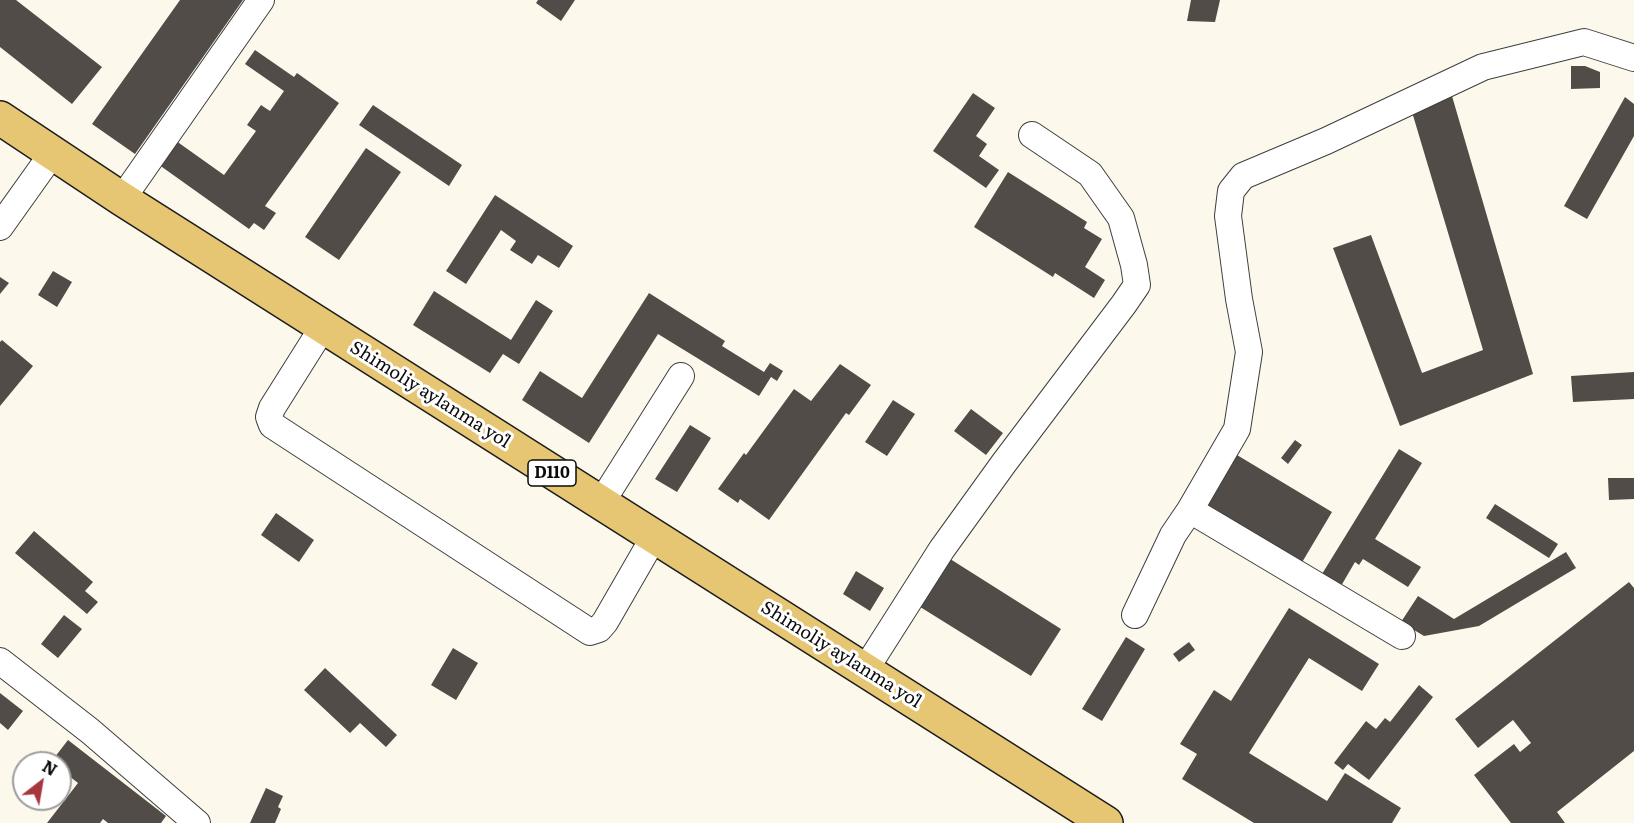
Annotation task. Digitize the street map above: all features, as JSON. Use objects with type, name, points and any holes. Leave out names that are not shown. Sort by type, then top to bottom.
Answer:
[{"type":"main road","name":"Shimoliy aylanma yoʻl","points":[[0,118],[122,199],[1106,823]]},
{"type":"street","points":[[122,199],[261,0]]},
{"type":"street","points":[[1136,615],[1173,535],[1237,429],[1249,352],[1228,216],[1232,192],[1243,176],[1326,141],[1483,67],[1584,42],[1634,58]]},
{"type":"street","points":[[865,670],[942,549],[1004,462],[1137,285],[1121,218],[1090,174],[1032,135]]},
{"type":"street","points":[[0,227],[52,154]]},
{"type":"street","points":[[323,327],[272,408],[269,417],[272,426],[590,632],[598,629],[605,621],[654,537]]},
{"type":"street","points":[[601,503],[681,376]]},
{"type":"street","points":[[1190,510],[1402,636]]},
{"type":"street","points":[[0,661],[90,731],[197,823]]},
{"type":"building","points":[[0,0],[16,0],[102,67],[72,104],[0,47]]},
{"type":"building","points":[[180,0],[243,0],[135,154],[92,124]]},
{"type":"building","points":[[538,0],[575,0],[561,21],[536,3]]},
{"type":"building","points":[[1191,0],[1220,0],[1215,22],[1187,21]]},
{"type":"building","points":[[255,50],[294,77],[297,73],[339,103],[265,206],[276,213],[264,230],[254,223],[249,229],[155,162],[172,138],[224,175],[256,131],[247,125],[261,105],[270,111],[284,91],[245,64]]},
{"type":"building","points":[[1571,66],[1585,66],[1600,72],[1600,88],[1571,89]]},
{"type":"building","points":[[973,93],[995,108],[976,136],[987,144],[979,156],[999,170],[986,188],[933,151]]},
{"type":"building","points":[[1452,96],[1533,374],[1400,426],[1333,248],[1371,235],[1422,373],[1483,350],[1412,112]]},
{"type":"building","points":[[1625,97],[1634,104],[1634,136],[1587,219],[1564,206]]},
{"type":"building","points":[[373,105],[462,165],[449,186],[359,125]]},
{"type":"building","points":[[366,148],[401,172],[339,260],[305,237]]},
{"type":"building","points":[[1008,172],[1087,222],[1084,228],[1102,239],[1085,267],[1105,280],[1094,298],[1055,273],[1053,277],[974,227]]},
{"type":"building","points":[[495,195],[573,246],[559,268],[538,255],[532,264],[510,250],[516,241],[501,230],[466,284],[446,271]]},
{"type":"building","points":[[53,271],[72,282],[57,307],[38,295]]},
{"type":"building","points":[[0,277],[9,283],[0,294]]},
{"type":"building","points":[[434,291],[511,340],[536,300],[553,311],[519,364],[503,354],[490,373],[413,325]]},
{"type":"building","points":[[649,293],[725,341],[722,346],[764,372],[770,363],[783,371],[777,381],[771,377],[759,396],[658,334],[589,443],[522,400],[540,371],[582,398]]},
{"type":"building","points":[[2,340],[33,366],[0,406],[0,342]]},
{"type":"building","points":[[840,364],[871,385],[849,415],[846,413],[769,520],[740,499],[738,503],[718,489],[794,389],[811,401]]},
{"type":"building","points":[[1634,372],[1634,399],[1573,402],[1571,376]]},
{"type":"building","points":[[893,400],[915,414],[887,456],[865,442]]},
{"type":"building","points":[[971,409],[1003,433],[986,455],[954,431]]},
{"type":"building","points":[[690,425],[711,438],[677,492],[655,479]]},
{"type":"building","points":[[1295,440],[1302,445],[1288,464],[1281,458]]},
{"type":"building","points":[[1399,449],[1422,463],[1375,539],[1421,567],[1408,587],[1363,559],[1359,565],[1355,562],[1341,586],[1322,574]]},
{"type":"building","points":[[1237,455],[1332,512],[1301,564],[1206,506]]},
{"type":"building","points":[[1608,478],[1634,478],[1634,499],[1609,500]]},
{"type":"building","points":[[1495,504],[1558,544],[1549,558],[1486,518]]},
{"type":"building","points":[[276,513],[314,540],[299,562],[261,535]]},
{"type":"building","points":[[34,531],[93,582],[85,591],[98,602],[87,614],[15,553]]},
{"type":"building","points":[[1566,552],[1576,568],[1479,626],[1424,636],[1401,622],[1418,596],[1454,619]]},
{"type":"building","points":[[947,557],[1061,629],[1031,676],[917,605]]},
{"type":"building","points":[[856,571],[884,588],[870,611],[843,594]]},
{"type":"building","points":[[1629,582],[1634,588],[1634,751],[1557,812],[1565,823],[1511,823],[1474,775],[1514,744],[1520,752],[1531,743],[1513,720],[1478,748],[1455,719]]},
{"type":"building","points":[[1289,608],[1379,664],[1362,691],[1309,658],[1249,753],[1327,801],[1345,773],[1401,808],[1392,823],[1254,823],[1182,779],[1197,754],[1180,744],[1214,690],[1231,701]]},
{"type":"building","points":[[64,615],[82,629],[58,658],[41,644]]},
{"type":"building","points":[[1126,637],[1145,649],[1102,721],[1082,709]]},
{"type":"building","points":[[1189,642],[1195,650],[1179,662],[1173,654]]},
{"type":"building","points":[[453,648],[478,663],[456,700],[431,685]]},
{"type":"building","points":[[325,668],[397,735],[386,747],[360,723],[350,733],[304,690]]},
{"type":"building","points":[[1419,685],[1433,697],[1369,780],[1348,764],[1343,770],[1334,763],[1366,721],[1376,729],[1385,718],[1390,722]]},
{"type":"building","points":[[0,693],[23,711],[8,730],[0,723]]},
{"type":"building","points":[[68,740],[166,816],[161,823],[108,823],[103,819],[100,823],[47,823],[56,811],[72,811],[72,791],[78,783],[72,778],[72,751],[60,751]]},
{"type":"building","points":[[266,788],[283,796],[275,823],[250,823]]}]
